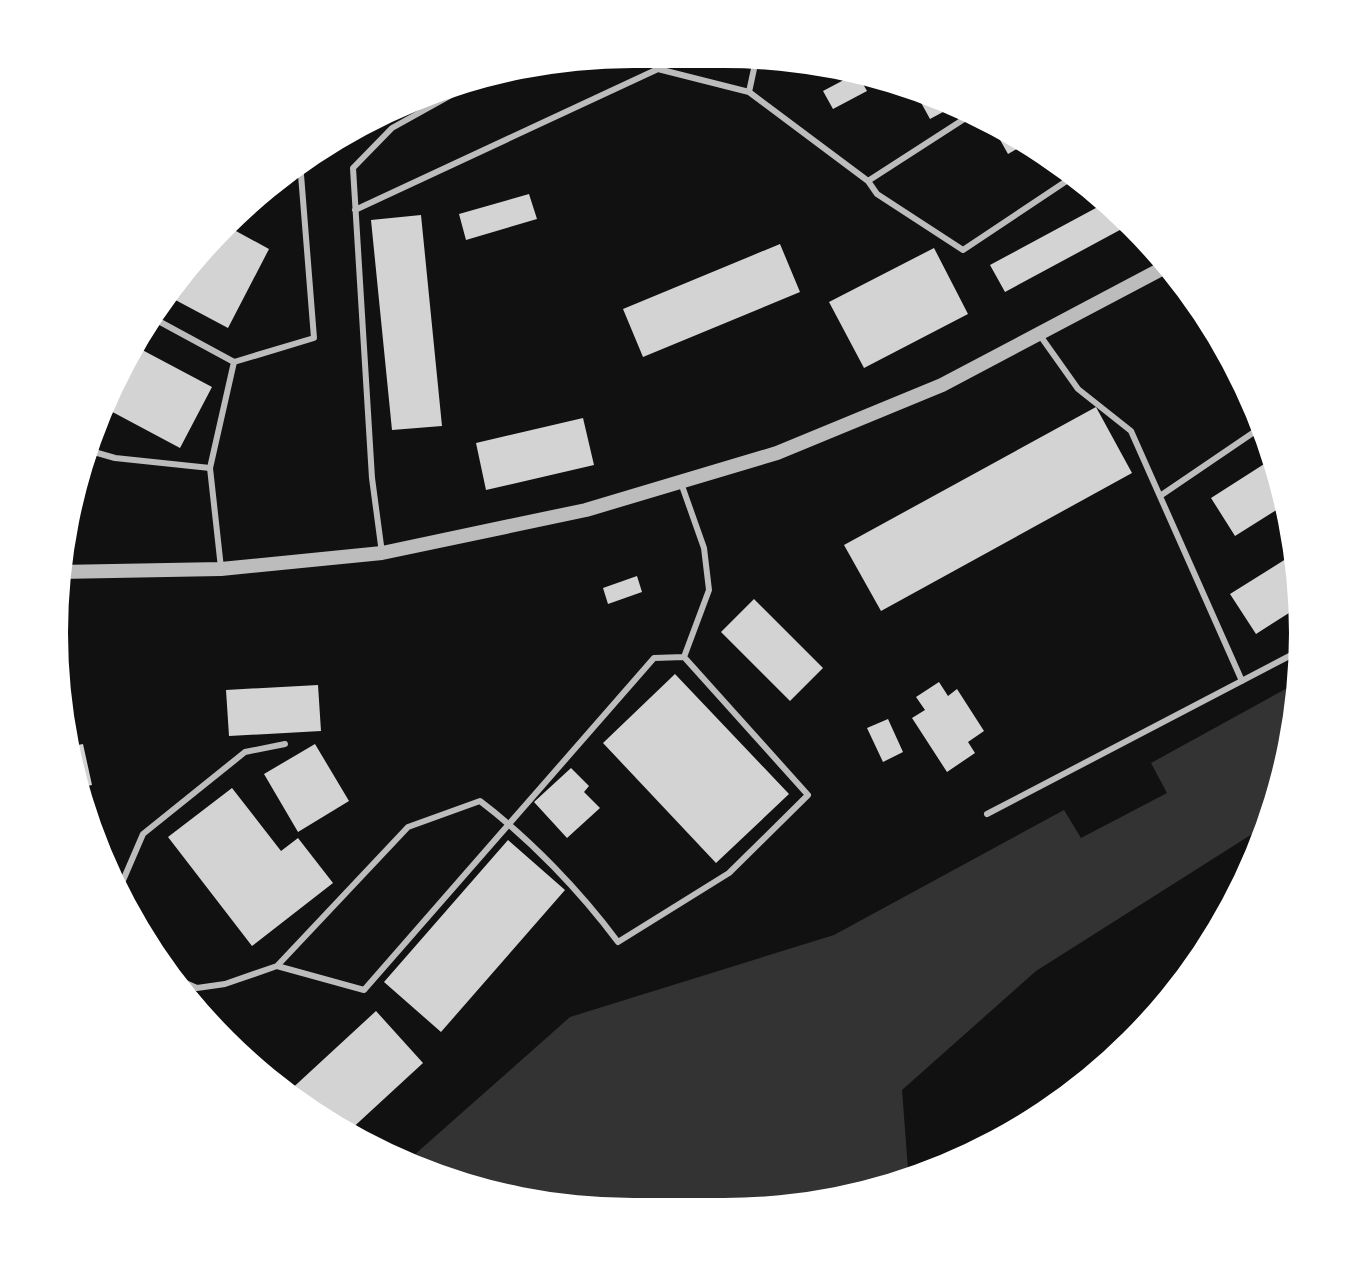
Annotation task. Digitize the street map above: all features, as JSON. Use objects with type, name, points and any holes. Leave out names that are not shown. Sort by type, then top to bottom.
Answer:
[{"type":"street","points":[[72,572],[221,569],[382,553],[586,510],[777,453],[942,385],[1158,271]]},
{"type":"lane","points":[[355,210],[658,69],[749,92],[868,181],[877,194],[963,250],[1064,182]]},
{"type":"lane","points":[[749,92],[754,69]]},
{"type":"lane","points":[[382,553],[372,478],[353,168],[392,128],[435,104]]},
{"type":"lane","points":[[868,181],[962,121]]},
{"type":"lane","points":[[161,322],[234,362],[314,338],[301,176]]},
{"type":"lane","points":[[1038,334],[1078,389],[1131,431],[1242,681]]},
{"type":"lane","points":[[221,569],[210,468],[234,362]]},
{"type":"lane","points":[[1160,496],[1252,433]]},
{"type":"lane","points":[[97,453],[115,458],[210,468]]},
{"type":"lane","points":[[681,482],[704,548],[709,590],[684,657]]},
{"type":"lane","points":[[192,986],[197,988],[225,984],[277,966],[408,827],[480,801],[507,824],[592,907],[618,942],[729,873],[808,795],[684,657],[654,658],[507,824],[364,990],[277,966]]},
{"type":"lane","points":[[987,814],[1288,657]]},
{"type":"lane","points":[[124,878],[143,834],[245,752],[285,744]]},
{"type":"shaded area","points":[[1286,689],[1270,779],[1252,834],[1036,971],[902,1090],[908,1167],[870,1179],[798,1193],[761,1197],[633,1198],[596,1197],[523,1187],[487,1179],[415,1154],[570,1017],[834,935],[1064,810],[1081,838],[1167,793],[1151,763]]},
{"type":"building","points":[[842,81],[864,86],[867,91],[833,109],[823,91]]},
{"type":"building","points":[[922,104],[943,112],[930,119]]},
{"type":"building","points":[[1000,140],[1016,149],[1008,154]]},
{"type":"building","points":[[529,194],[537,219],[466,240],[459,214]]},
{"type":"building","points":[[1097,208],[1120,230],[1005,292],[990,265]]},
{"type":"building","points":[[421,215],[442,426],[392,430],[371,220]]},
{"type":"building","points":[[235,231],[269,249],[228,328],[177,301]]},
{"type":"building","points":[[780,244],[800,292],[643,357],[623,309]]},
{"type":"building","points":[[934,248],[968,314],[864,368],[829,302]]},
{"type":"building","points":[[144,351],[212,387],[180,448],[113,412]]},
{"type":"building","points":[[1096,407],[1132,473],[881,611],[844,545]]},
{"type":"building","points":[[583,418],[594,465],[486,490],[476,443]]},
{"type":"building","points":[[1263,465],[1275,511],[1235,536],[1211,498]]},
{"type":"building","points":[[1284,560],[1288,613],[1256,634],[1230,594]]},
{"type":"building","points":[[637,576],[642,592],[608,604],[603,588]]},
{"type":"building","points":[[754,599],[823,668],[790,701],[721,632]]},
{"type":"building","points":[[675,674],[789,794],[716,863],[603,743]]},
{"type":"building","points":[[939,682],[948,696],[957,689],[984,731],[968,742],[975,753],[947,772],[912,718],[925,710],[916,697]]},
{"type":"building","points":[[318,685],[321,731],[229,736],[226,690]]},
{"type":"building","points":[[888,719],[903,752],[883,762],[867,728]]},
{"type":"building","points":[[83,744],[92,785],[89,786],[79,745]]},
{"type":"building","points":[[315,744],[349,801],[298,832],[264,774]]},
{"type":"building","points":[[571,768],[589,786],[584,792],[600,808],[567,838],[534,802]]},
{"type":"building","points":[[232,788],[281,851],[298,838],[333,883],[252,946],[168,837]]},
{"type":"building","points":[[508,840],[565,890],[441,1032],[384,982]]},
{"type":"building","points":[[376,1011],[423,1063],[356,1125],[295,1086]]}]
